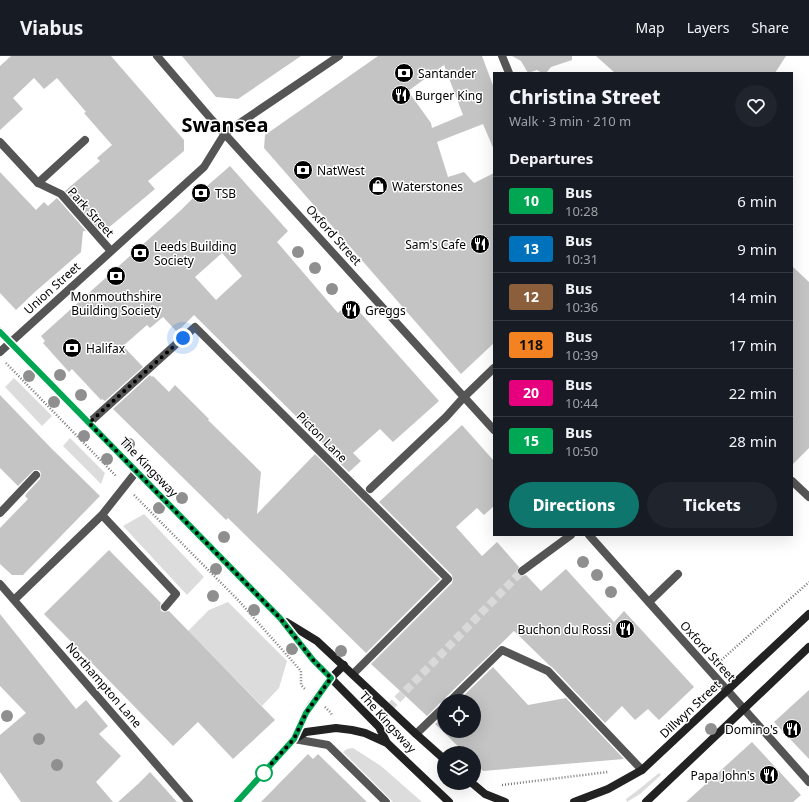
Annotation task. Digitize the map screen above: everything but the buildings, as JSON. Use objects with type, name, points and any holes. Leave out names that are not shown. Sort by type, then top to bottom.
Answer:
[{"type":"street","name":"Oxford Street","points":[[157,56],[212,120],[493,429]]},
{"type":"street","points":[[225,133],[339,56]]},
{"type":"street","points":[[502,56],[509,72]]},
{"type":"street","name":"Union Street","points":[[0,352],[204,167],[225,133]]},
{"type":"street","points":[[38,183],[85,140]]},
{"type":"street","name":"Park Street","points":[[0,142],[38,183],[61,194],[110,251]]},
{"type":"street","name":"Picton Lane","points":[[89,423],[195,327],[448,579],[353,674]]},
{"type":"street","name":"The Kingsway","points":[[0,332],[280,618],[313,660],[379,727],[387,743],[449,802]]},
{"type":"street","points":[[370,488],[446,417],[493,369]]},
{"type":"street","points":[[14,600],[102,515],[136,472]]},
{"type":"street","points":[[0,513],[36,475]]},
{"type":"street","points":[[793,482],[809,497]]},
{"type":"street","points":[[102,515],[176,594],[165,607]]},
{"type":"street","points":[[522,571],[570,536]]},
{"type":"street","name":"Oxford Street","points":[[590,536],[744,709],[808,778]]},
{"type":"street","points":[[649,602],[678,574]]},
{"type":"street","name":"Northampton Lane","points":[[0,584],[189,802]]},
{"type":"street","name":"Dillwyn Street","points":[[574,802],[608,789],[642,770],[809,614]]},
{"type":"street","name":"The Kingsway","points":[[280,618],[317,641],[437,753]]},
{"type":"street","points":[[646,802],[809,648]]},
{"type":"street","points":[[457,694],[502,650],[548,671],[642,770]]},
{"type":"street","points":[[237,802],[294,739],[306,713],[331,678],[344,666]]},
{"type":"street","points":[[416,734],[437,714]]},
{"type":"street","points":[[294,739],[306,732],[336,728],[352,730],[387,743]]},
{"type":"street","points":[[294,739],[328,745],[386,802]]},
{"type":"street","points":[[480,790],[485,794],[505,802]]},
{"type":"path","points":[[5,362],[238,600],[301,671],[301,685]]},
{"type":"path","points":[[501,786],[609,772]]},
{"type":"shaded area","points":[[14,378],[52,416],[42,426],[5,387]]},
{"type":"shaded area","points":[[70,438],[105,473],[101,484],[63,446]]},
{"type":"shaded area","points":[[144,514],[204,577],[187,595],[123,526]]},
{"type":"shaded area","points":[[228,602],[287,661],[279,688],[262,706],[188,631],[209,610]]},
{"type":"shaded area","points":[[353,748],[381,766],[422,802],[393,802],[343,752],[347,749]]},
{"type":"shaded area","points":[[659,773],[661,775],[640,794],[627,802],[626,799]]},
{"type":"tunnel","points":[[389,708],[522,571]]},
{"type":"bus line","name":"10","points":[[0,332],[280,618],[313,660],[331,678],[306,713],[294,739],[237,802]]},
{"type":"place","name":"Santander","points":[[404,73]]},
{"type":"place","name":"Burger King","points":[[401,95]]},
{"type":"place","name":"NatWest","points":[[303,170]]},
{"type":"place","name":"Waterstones","points":[[378,186]]},
{"type":"place","name":"TSB","points":[[201,193]]},
{"type":"place","name":"Sam's Cafe","points":[[480,244]]},
{"type":"place","name":"Leeds Building Society","points":[[140,253]]},
{"type":"place","name":"Monmouthshire Building Society","points":[[116,276]]},
{"type":"place","name":"Greggs","points":[[351,310]]},
{"type":"place","name":"Halifax","points":[[72,348]]},
{"type":"place","name":"Buchon du Rossi","points":[[625,629]]},
{"type":"place","name":"Domino's","points":[[792,729]]},
{"type":"place","name":"Papa John's","points":[[769,775]]},
{"type":"district","name":"Swansea","points":[[225,124]]},
{"type":"route","points":[[183,338],[89,423],[280,618],[313,660],[331,678],[306,713],[294,739],[262,774],[264,773]]}]
